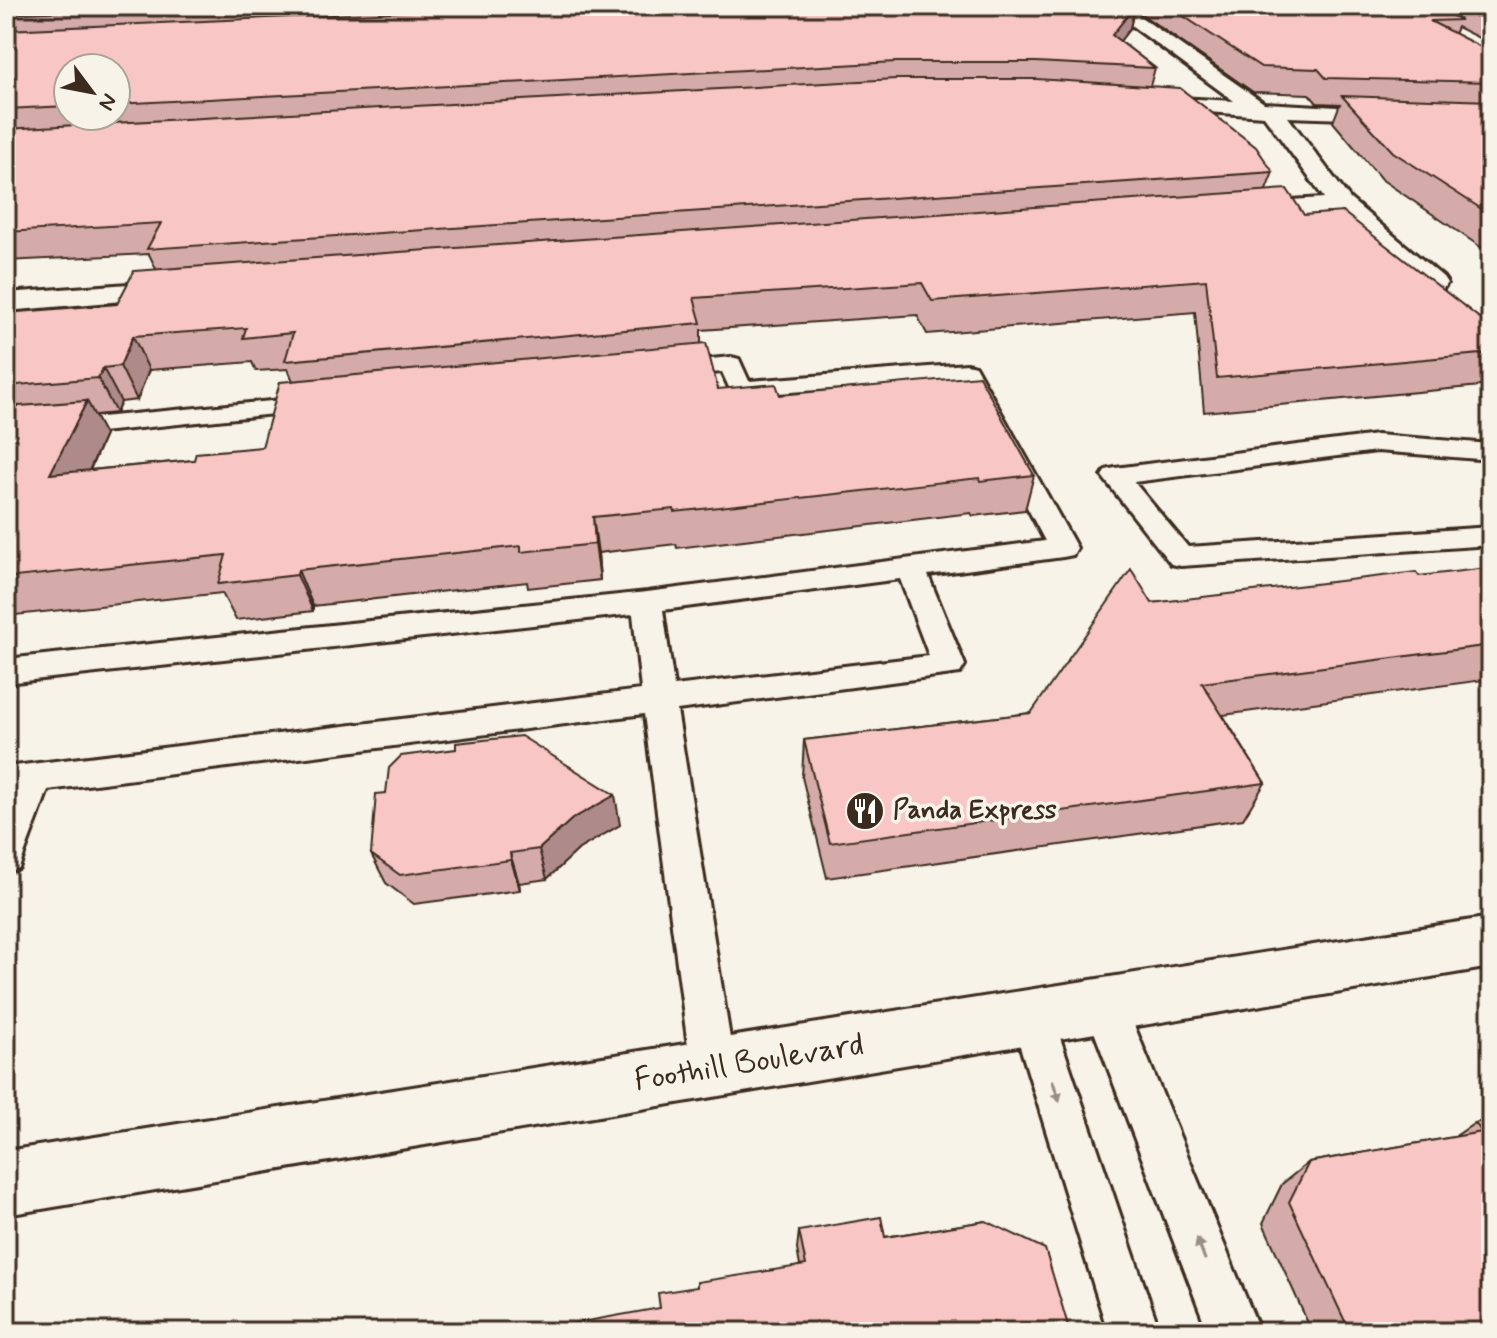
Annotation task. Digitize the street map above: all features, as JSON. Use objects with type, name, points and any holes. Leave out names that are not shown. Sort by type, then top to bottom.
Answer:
[{"type":"street","points":[[1114,6],[1265,110],[1341,204],[1433,283]]},
{"type":"street","points":[[1124,100],[1422,118],[1491,117]]},
{"type":"street","points":[[1215,213],[1341,204]]},
{"type":"street","points":[[6,302],[211,287]]},
{"type":"street","name":"Foothill Boulevard","points":[[6,1183],[1491,942]]},
{"type":"lane","points":[[6,671],[647,602],[1063,548],[967,371],[740,389],[731,364],[652,371]]},
{"type":"lane","points":[[6,434],[337,402]]},
{"type":"lane","points":[[1491,452],[1377,443],[1115,476],[1181,557],[1491,536]]},
{"type":"lane","points":[[6,857],[20,779],[949,665],[910,568]]},
{"type":"lane","points":[[647,602],[713,1069]]},
{"type":"lane","points":[[1105,1005],[1234,1332]]},
{"type":"lane","points":[[1032,1017],[1134,1332]]},
{"type":"building","points":[[6,6],[175,6],[6,14]]},
{"type":"building","points":[[530,6],[1135,6],[1112,35],[1155,68],[1036,62],[896,62],[132,103],[132,52],[52,52],[52,107],[6,109],[6,30]]},
{"type":"building","points":[[1168,6],[1433,6],[1461,20],[1430,21],[1491,52],[1491,82],[1326,78],[1318,69],[1261,67]]},
{"type":"building","points":[[1470,6],[1491,6],[1491,16]]},
{"type":"building","points":[[896,79],[1036,79],[1180,88],[1256,147],[1273,172],[147,249],[161,223],[6,232],[6,129],[52,126],[52,132],[132,132],[132,122]]},
{"type":"building","points":[[1342,96],[1491,101],[1491,215],[1393,152]]},
{"type":"building","points":[[1287,189],[1304,215],[1343,212],[1491,327],[1491,353],[1217,378],[1206,280],[932,301],[922,283],[694,298],[701,323],[285,361],[293,333],[243,338],[246,328],[133,336],[120,366],[103,368],[98,378],[6,386],[6,313],[117,304],[134,271]]},
{"type":"building","points":[[706,343],[718,389],[776,384],[780,395],[979,376],[1034,475],[980,481],[979,478],[675,512],[674,509],[593,517],[595,544],[521,552],[521,546],[298,570],[297,575],[218,584],[226,555],[6,578],[6,407],[87,401],[50,474],[194,460],[196,453],[262,447],[280,382]]},
{"type":"building","points":[[1487,568],[1491,572],[1491,645],[1202,683],[1265,783],[830,843],[804,740],[1031,713],[1131,569],[1152,603],[1416,572],[1419,576]]},
{"type":"building","points":[[521,736],[615,795],[572,819],[539,849],[510,853],[511,860],[400,875],[371,854],[376,794],[386,793],[389,768],[401,756],[456,749],[456,743]]},
{"type":"building","points":[[1491,1119],[1491,1332],[1350,1332],[1289,1202],[1309,1162],[1482,1132],[1475,1123]]},
{"type":"building","points":[[881,1217],[885,1237],[986,1221],[1045,1249],[1070,1332],[526,1332],[660,1308],[658,1293],[697,1287],[697,1282],[806,1265],[799,1231]]},
{"type":"place","name":"Panda Express","points":[[865,811]]}]
